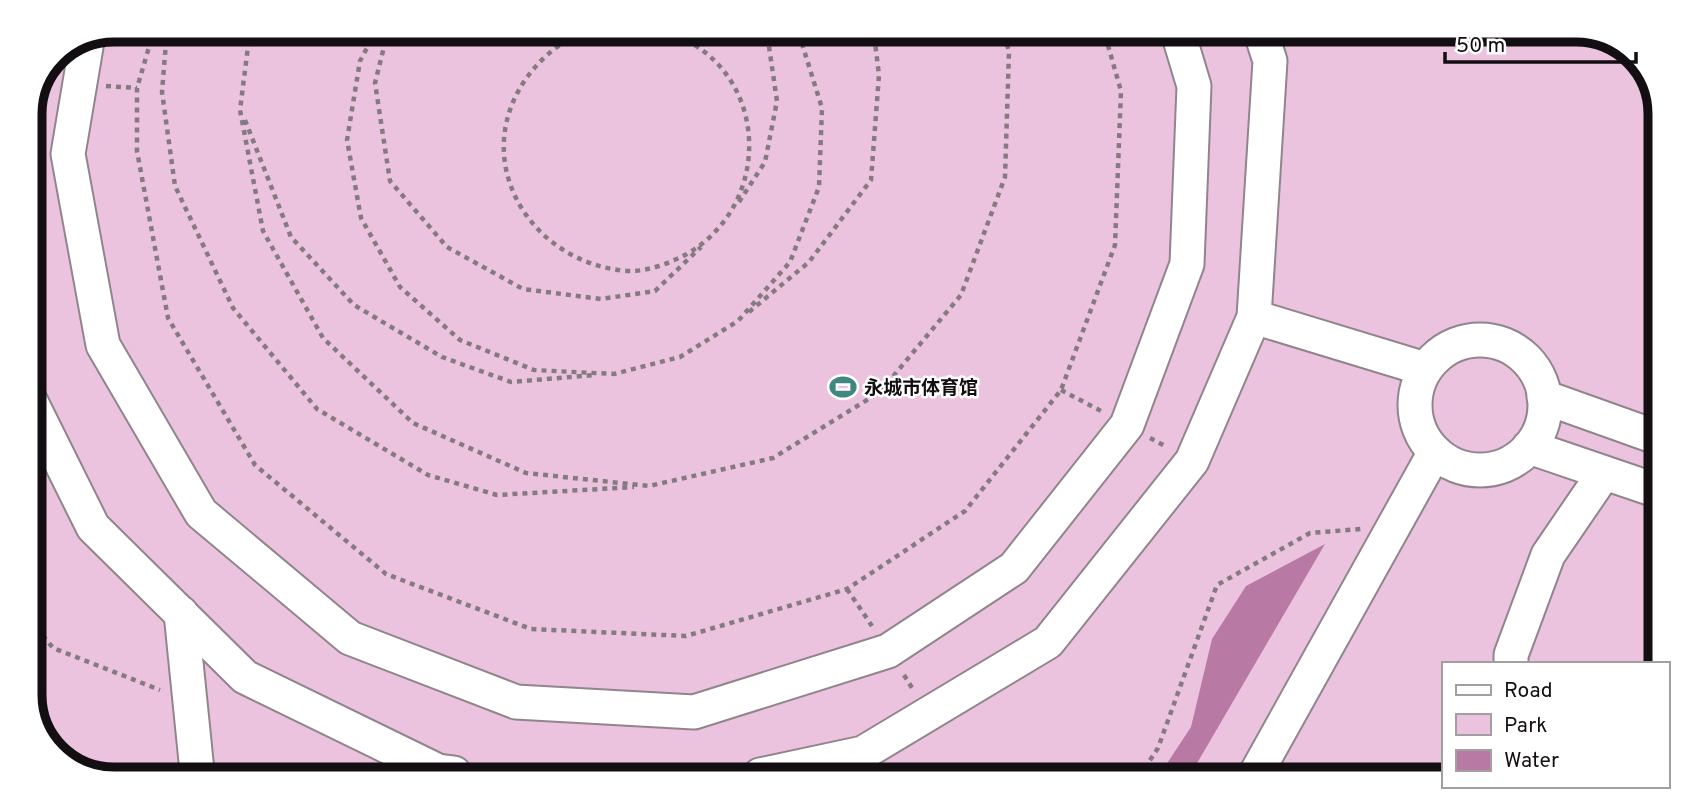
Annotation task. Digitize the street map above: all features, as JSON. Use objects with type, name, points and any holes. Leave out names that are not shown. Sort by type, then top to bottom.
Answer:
[{"type":"street","points":[[86,49],[68,154],[103,345],[201,513],[350,638],[516,702],[694,712],[888,651],[1014,568],[1127,425],[1187,264],[1194,86],[1181,42]]},
{"type":"street","points":[[797,767],[863,753],[1048,642],[1192,461],[1254,317],[1270,61],[1264,42]]},
{"type":"street","points":[[1254,317],[1425,369]]},
{"type":"street","points":[[1483,340],[1505,345],[1524,358],[1538,375],[1544,397],[1544,415],[1539,432],[1529,447],[1513,461],[1494,469],[1472,469],[1452,464],[1435,452],[1421,434],[1415,412],[1416,389],[1425,369],[1440,353],[1461,342],[1483,340]]},
{"type":"street","points":[[1544,397],[1648,434]]},
{"type":"street","points":[[42,424],[93,527],[245,677],[432,767]]},
{"type":"street","points":[[1529,447],[1648,488]]},
{"type":"street","points":[[1260,767],[1435,452]]},
{"type":"street","points":[[1511,662],[1511,655],[1548,555],[1604,472]]},
{"type":"street","points":[[181,613],[197,767]]},
{"type":"path","points":[[150,42],[137,88],[137,151],[168,318],[255,465],[386,574],[531,629],[686,636],[848,589],[965,511],[1061,390],[1115,245],[1121,91],[1107,42]]},
{"type":"path","points":[[166,42],[162,92],[175,186],[233,307],[317,409],[428,475],[497,495],[649,486],[773,458],[880,392],[961,295],[1005,177],[1009,51],[1006,42]]},
{"type":"path","points":[[248,42],[240,110],[263,230],[323,338],[413,423],[526,473],[649,486]]},
{"type":"path","points":[[370,42],[360,61],[347,140],[361,218],[400,287],[460,340],[534,370],[614,374]]},
{"type":"path","points":[[385,42],[375,83],[390,181],[447,247],[523,289],[601,299],[654,291],[707,242],[734,209],[765,162],[777,101],[768,42]]},
{"type":"path","points":[[565,42],[540,60],[516,92],[504,132],[506,174],[522,213],[551,244],[588,264],[630,271],[671,263],[707,242]]},
{"type":"path","points":[[690,42],[717,63],[739,96],[750,134],[748,173],[734,209]]},
{"type":"path","points":[[738,321],[790,262],[819,187],[822,108],[801,42]]},
{"type":"path","points":[[240,110],[291,237],[354,305],[442,357],[511,382],[614,374],[680,357],[738,321],[809,262],[871,180],[879,75],[875,42]]},
{"type":"path","points":[[1146,767],[1158,748],[1217,585],[1310,533],[1394,527]]},
{"type":"path","points":[[42,635],[52,648],[190,701]]},
{"type":"green space","name":"永城市体育馆","points":[[114,42],[1576,42],[1603,48],[1616,54],[1636,74],[1647,100],[1648,110],[1648,662],[1442,662],[1442,767],[114,767],[87,761],[70,752],[57,739],[43,709],[42,699],[42,110],[44,96],[54,74],[74,54]]},
{"type":"water","points":[[1325,544],[1195,767],[1165,767],[1191,727],[1212,639],[1246,586]]},
{"type":"place","name":"永城市体育馆","points":[[843,387]]}]
